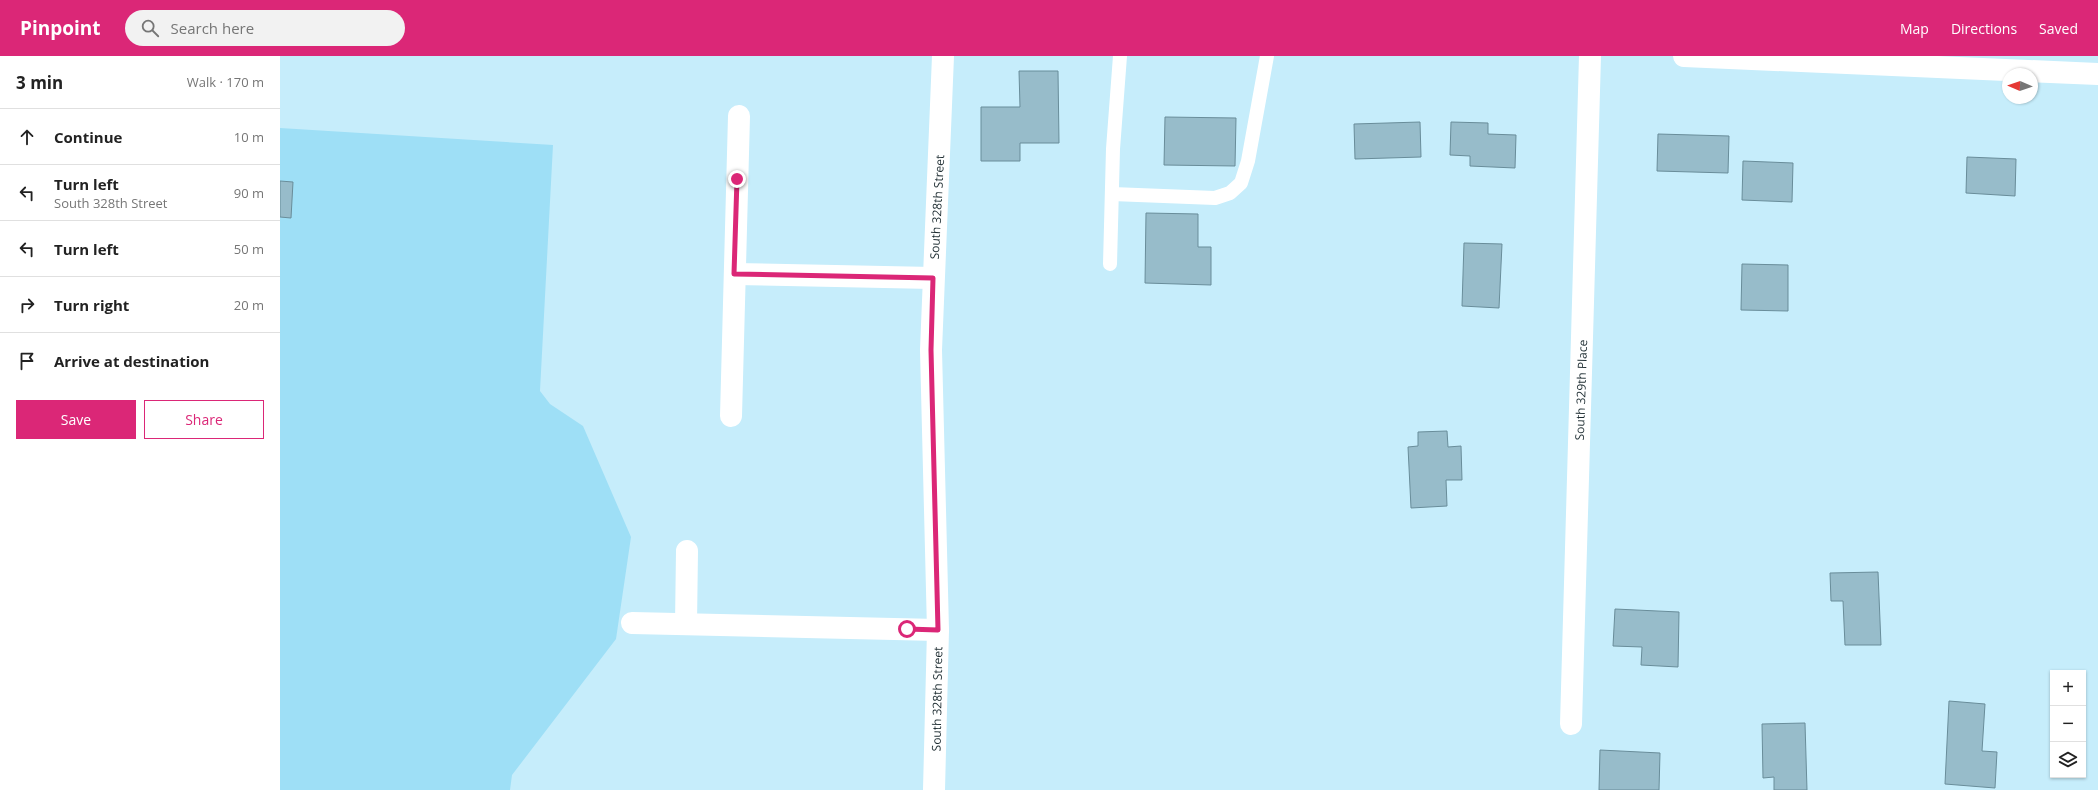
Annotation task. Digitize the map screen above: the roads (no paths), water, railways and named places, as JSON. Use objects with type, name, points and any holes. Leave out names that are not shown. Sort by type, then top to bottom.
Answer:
[{"type":"street","name":"South 328th Street","points":[[934,790],[938,630],[931,350],[943,56]]},
{"type":"street","name":"South 329th Place","points":[[1571,724],[1590,56]]},
{"type":"street","points":[[1684,56],[2098,74]]},
{"type":"street","points":[[731,416],[739,116]]},
{"type":"street","points":[[734,274],[933,278]]},
{"type":"street","points":[[686,624],[687,551]]},
{"type":"street","points":[[632,623],[938,630]]},
{"type":"lane","points":[[1110,264],[1113,148],[1120,56]]},
{"type":"lane","points":[[1112,194],[1215,198],[1230,193],[1241,183],[1248,161],[1267,56]]}]
